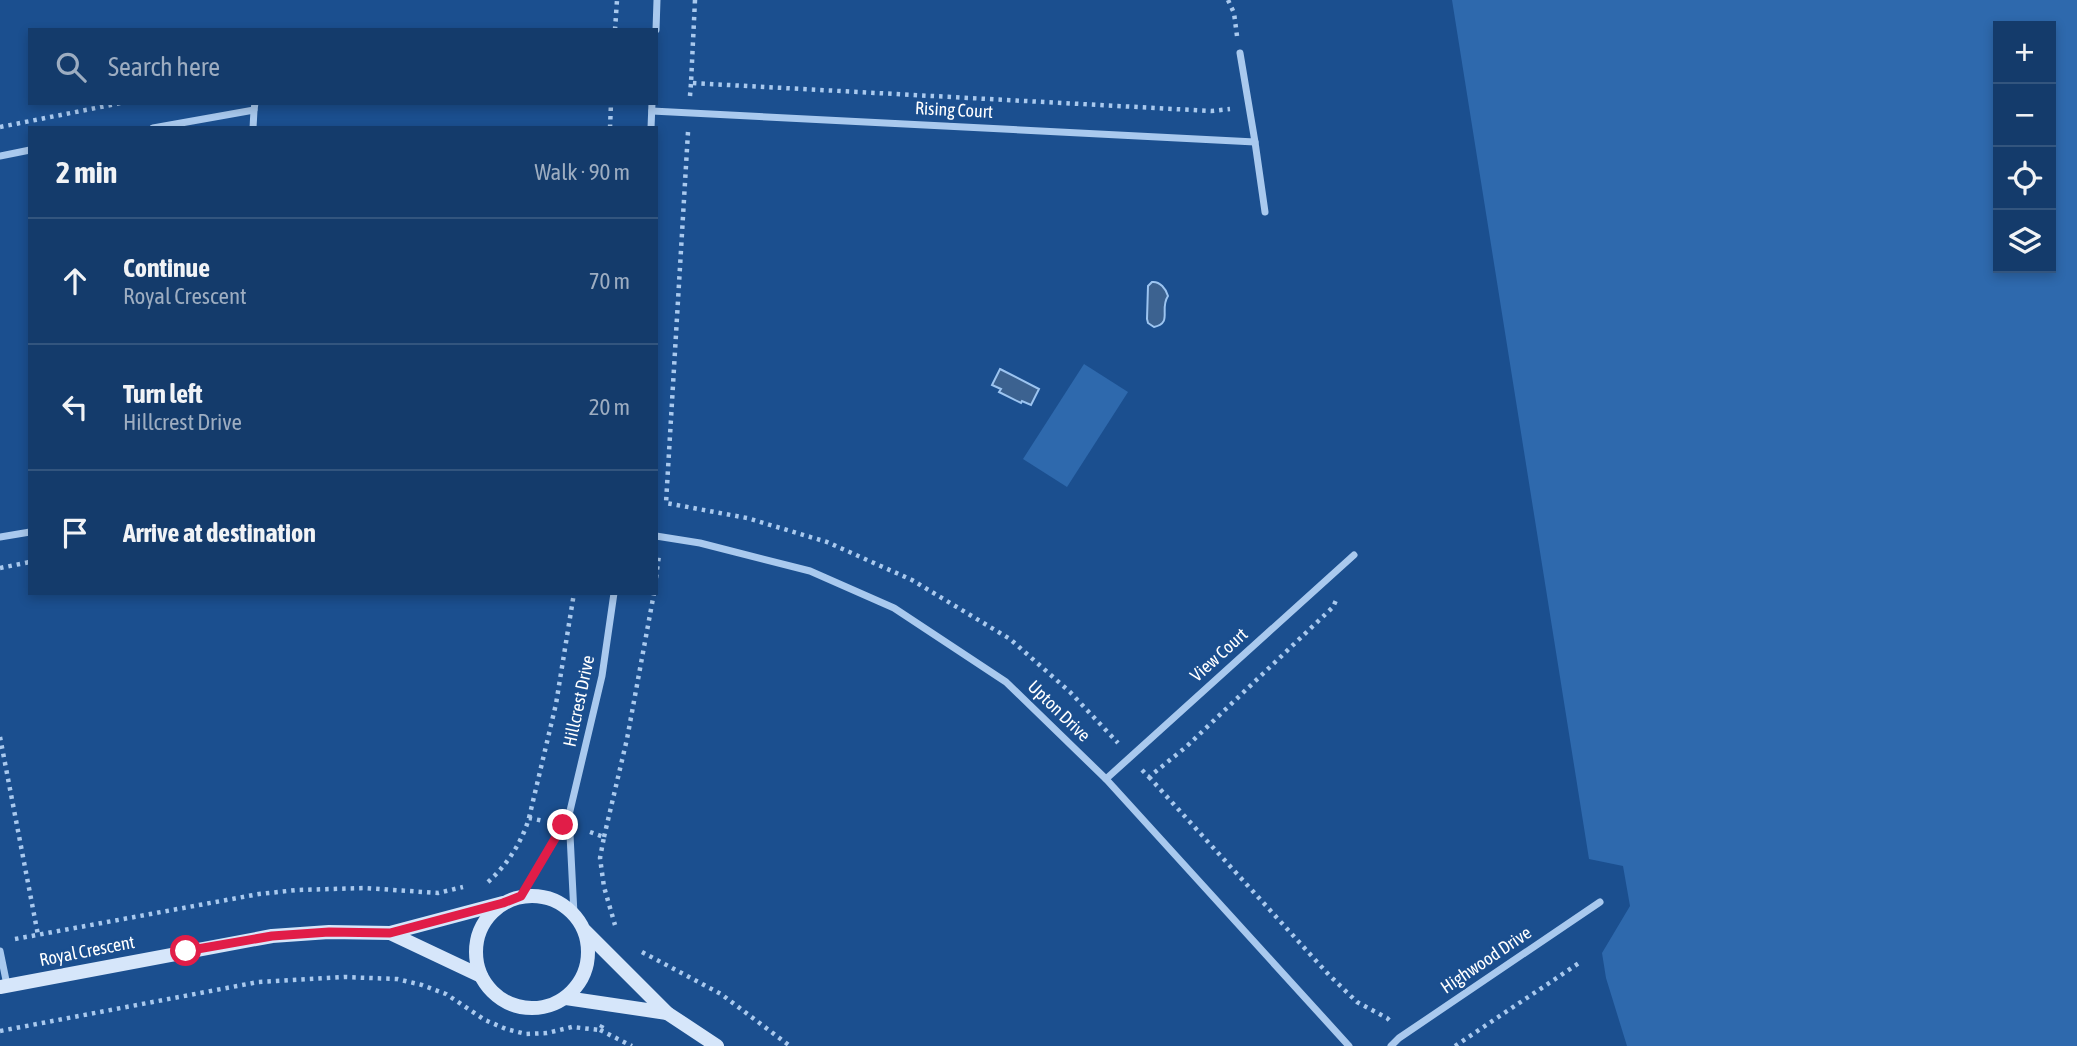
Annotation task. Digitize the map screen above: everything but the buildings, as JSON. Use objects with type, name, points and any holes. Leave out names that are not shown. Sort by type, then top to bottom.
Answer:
[{"type":"street","points":[[656,28],[657,0]]},
{"type":"street","points":[[1240,53],[1265,212]]},
{"type":"street","points":[[162,126],[254,106],[253,126]]},
{"type":"street","points":[[651,126],[652,107]]},
{"type":"street","name":"Rising Court","points":[[652,107],[690,113],[1255,142]]},
{"type":"street","points":[[0,156],[28,150]]},
{"type":"street","points":[[0,537],[28,532]]},
{"type":"street","name":"Upton Drive","points":[[658,536],[700,543],[810,571],[894,608],[1006,682],[1106,779],[1349,1046]]},
{"type":"street","name":"View Court","points":[[1106,779],[1354,555]]},
{"type":"street","name":"Hillcrest Drive","points":[[575,914],[569,815],[602,676],[614,595]]},
{"type":"street","name":"Hillcrest Drive","points":[[521,896],[569,815]]},
{"type":"street","points":[[585,931],[589,949],[587,968],[579,985],[566,998],[551,1005],[535,1009],[519,1007],[491,990],[481,976],[476,944],[481,928],[490,914],[503,903],[521,896],[541,896],[559,902],[575,914],[585,931],[667,1013],[717,1046]]},
{"type":"street","name":"Highwood Drive","points":[[1391,1046],[1402,1035],[1600,902]]},
{"type":"street","name":"Royal Crescent","points":[[3,987],[272,936],[329,932],[390,933],[503,903]]},
{"type":"street","name":"Royal Crescent","points":[[390,933],[481,976]]},
{"type":"street","points":[[0,951],[3,987]]},
{"type":"street","points":[[566,998],[667,1013]]},
{"type":"path","points":[[615,28],[617,0]]},
{"type":"path","points":[[695,0],[666,503],[747,518],[827,542],[912,580],[1010,639],[1070,692],[1111,734],[1329,975],[1357,1002],[1387,1018],[1402,1035]]},
{"type":"path","points":[[1228,0],[1234,13],[1240,53]]},
{"type":"path","points":[[691,83],[1211,111],[1249,107]]},
{"type":"path","points":[[0,127],[111,105]]},
{"type":"path","points":[[610,126],[611,105]]},
{"type":"path","points":[[1149,778],[1186,747],[1333,607],[1354,555]]},
{"type":"path","points":[[0,568],[28,562]]},
{"type":"path","points":[[529,818],[556,704],[574,595]]},
{"type":"path","points":[[604,837],[627,739],[653,595]]},
{"type":"path","points":[[0,737],[38,934]]},
{"type":"path","points":[[642,952],[721,994],[790,1046]]},
{"type":"path","points":[[1455,1046],[1582,961]]},
{"type":"path","points":[[600,1030],[632,1046]]},
{"type":"shaded area","points":[[1452,0],[2077,0],[2077,1046],[1627,1046],[1606,978],[1602,953],[1630,906],[1623,866],[1589,859]]},
{"type":"shaded area","points":[[1152,282],[1162,286],[1168,296],[1163,322],[1154,327],[1147,319],[1148,286]]},
{"type":"shaded area","points":[[1084,364],[1128,392],[1067,487],[1023,459]]},
{"type":"shaded area","points":[[1000,369],[1039,389],[1031,405],[999,392],[1001,389],[992,385]]},
{"type":"route","points":[[186,951],[272,936],[329,932],[390,933],[503,903],[521,896],[563,825]]}]
